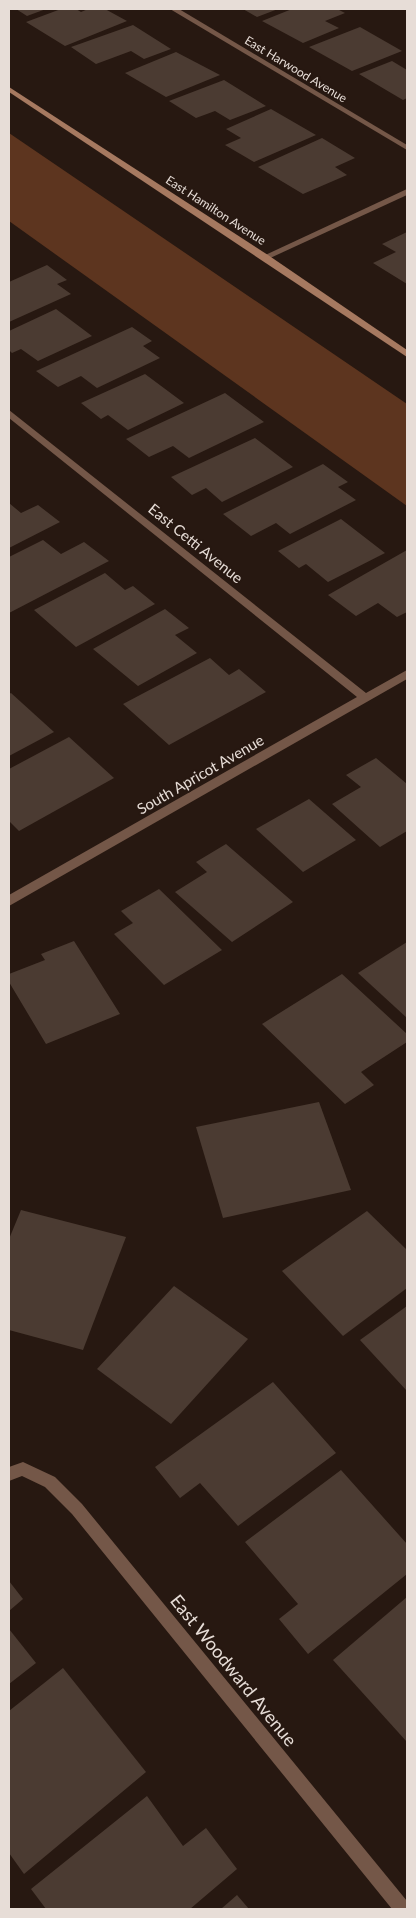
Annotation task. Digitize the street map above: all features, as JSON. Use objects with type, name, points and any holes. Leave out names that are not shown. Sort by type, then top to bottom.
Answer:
[{"type":"street","name":"East Harwood Avenue","points":[[174,9],[407,148]]},
{"type":"street","name":"East Hamilton Avenue","points":[[9,89],[265,257],[407,354]]},
{"type":"street","points":[[265,257],[407,192]]},
{"type":"street","name":"East Cetti Avenue","points":[[9,413],[364,697]]},
{"type":"street","name":"South Apricot Avenue","points":[[9,901],[407,674]]},
{"type":"street","name":"East Woodward Avenue","points":[[16,1471],[50,1482],[77,1509],[403,1909]]},
{"type":"shaded area","points":[[9,133],[407,404],[407,506],[9,221]]},
{"type":"building","points":[[16,9],[46,9],[27,16]]},
{"type":"building","points":[[61,9],[76,9],[81,12],[88,9],[105,9],[127,21],[65,46],[26,22]]},
{"type":"building","points":[[243,9],[278,9],[257,17]]},
{"type":"building","points":[[292,9],[337,9],[345,13],[325,21],[339,28],[303,43],[262,21]]},
{"type":"building","points":[[133,25],[171,49],[144,59],[131,51],[96,64],[71,47]]},
{"type":"building","points":[[360,27],[402,51],[352,71],[309,47]]},
{"type":"building","points":[[176,52],[220,75],[166,97],[125,73]]},
{"type":"building","points":[[392,61],[407,70],[407,98],[403,100],[359,74]]},
{"type":"building","points":[[224,80],[266,106],[230,120],[215,111],[196,118],[169,101]]},
{"type":"building","points":[[271,109],[316,135],[254,162],[225,145],[241,138],[226,129]]},
{"type":"building","points":[[322,138],[355,158],[335,167],[347,175],[303,194],[258,167]]},
{"type":"building","points":[[407,232],[407,284],[373,263],[396,252],[382,244]]},
{"type":"building","points":[[47,265],[67,280],[57,284],[71,294],[9,322],[9,282]]},
{"type":"building","points":[[56,309],[92,336],[38,361],[21,349],[12,353],[9,350],[9,331]]},
{"type":"building","points":[[132,327],[152,341],[143,346],[160,358],[97,388],[81,376],[58,387],[36,371]]},
{"type":"building","points":[[145,374],[184,403],[128,430],[108,415],[101,419],[81,403]]},
{"type":"building","points":[[225,393],[264,422],[189,458],[173,446],[149,457],[126,439]]},
{"type":"building","points":[[255,438],[293,467],[222,502],[206,488],[192,495],[171,477]]},
{"type":"building","points":[[323,464],[348,482],[338,487],[356,500],[290,534],[276,523],[251,536],[223,514]]},
{"type":"building","points":[[9,503],[21,513],[38,505],[60,522],[9,548]]},
{"type":"building","points":[[341,519],[385,553],[328,582],[306,564],[299,568],[278,551]]},
{"type":"building","points":[[43,540],[61,554],[84,542],[109,561],[9,613],[9,557]]},
{"type":"building","points":[[407,550],[407,612],[397,617],[378,603],[356,616],[328,595]]},
{"type":"building","points":[[105,573],[125,590],[133,586],[155,604],[76,647],[34,610]]},
{"type":"building","points":[[165,609],[189,628],[175,635],[197,653],[138,686],[93,649]]},
{"type":"building","points":[[210,658],[229,675],[239,669],[266,692],[169,745],[123,704]]},
{"type":"building","points":[[11,693],[54,732],[9,756],[9,694]]},
{"type":"building","points":[[69,737],[114,778],[19,831],[9,821],[9,769]]},
{"type":"building","points":[[376,758],[407,784],[407,831],[380,847],[332,804],[361,787],[346,775]]},
{"type":"building","points":[[309,799],[356,840],[303,872],[256,829]]},
{"type":"building","points":[[226,844],[293,902],[232,942],[175,892],[207,872],[196,862]]},
{"type":"building","points":[[159,889],[222,950],[164,985],[114,934],[133,923],[121,911]]},
{"type":"building","points":[[74,941],[120,1014],[46,1044],[9,982],[9,974],[45,960],[41,954]]},
{"type":"building","points":[[407,942],[407,1018],[358,973]]},
{"type":"building","points":[[342,974],[407,1034],[407,1042],[361,1072],[374,1085],[345,1104],[262,1024]]},
{"type":"building","points":[[319,1102],[351,1190],[223,1218],[196,1127]]},
{"type":"building","points":[[21,1210],[126,1237],[83,1350],[9,1330],[9,1239]]},
{"type":"building","points":[[367,1211],[407,1250],[407,1288],[343,1336],[282,1271]]},
{"type":"building","points":[[174,1286],[248,1339],[171,1424],[97,1369]]},
{"type":"building","points":[[407,1306],[407,1391],[360,1340]]},
{"type":"building","points":[[273,1382],[336,1453],[238,1526],[200,1483],[180,1498],[155,1467]]},
{"type":"building","points":[[341,1470],[407,1544],[407,1574],[308,1654],[279,1619],[298,1604],[245,1542]]},
{"type":"building","points":[[9,1581],[23,1599],[9,1611]]},
{"type":"building","points":[[407,1597],[407,1742],[333,1660]]},
{"type":"building","points":[[9,1629],[36,1663],[9,1684]]},
{"type":"building","points":[[63,1668],[146,1772],[24,1874],[9,1853],[9,1711]]},
{"type":"building","points":[[147,1796],[183,1846],[206,1828],[237,1869],[190,1909],[46,1909],[31,1889]]},
{"type":"building","points":[[237,1895],[249,1909],[221,1909]]}]
